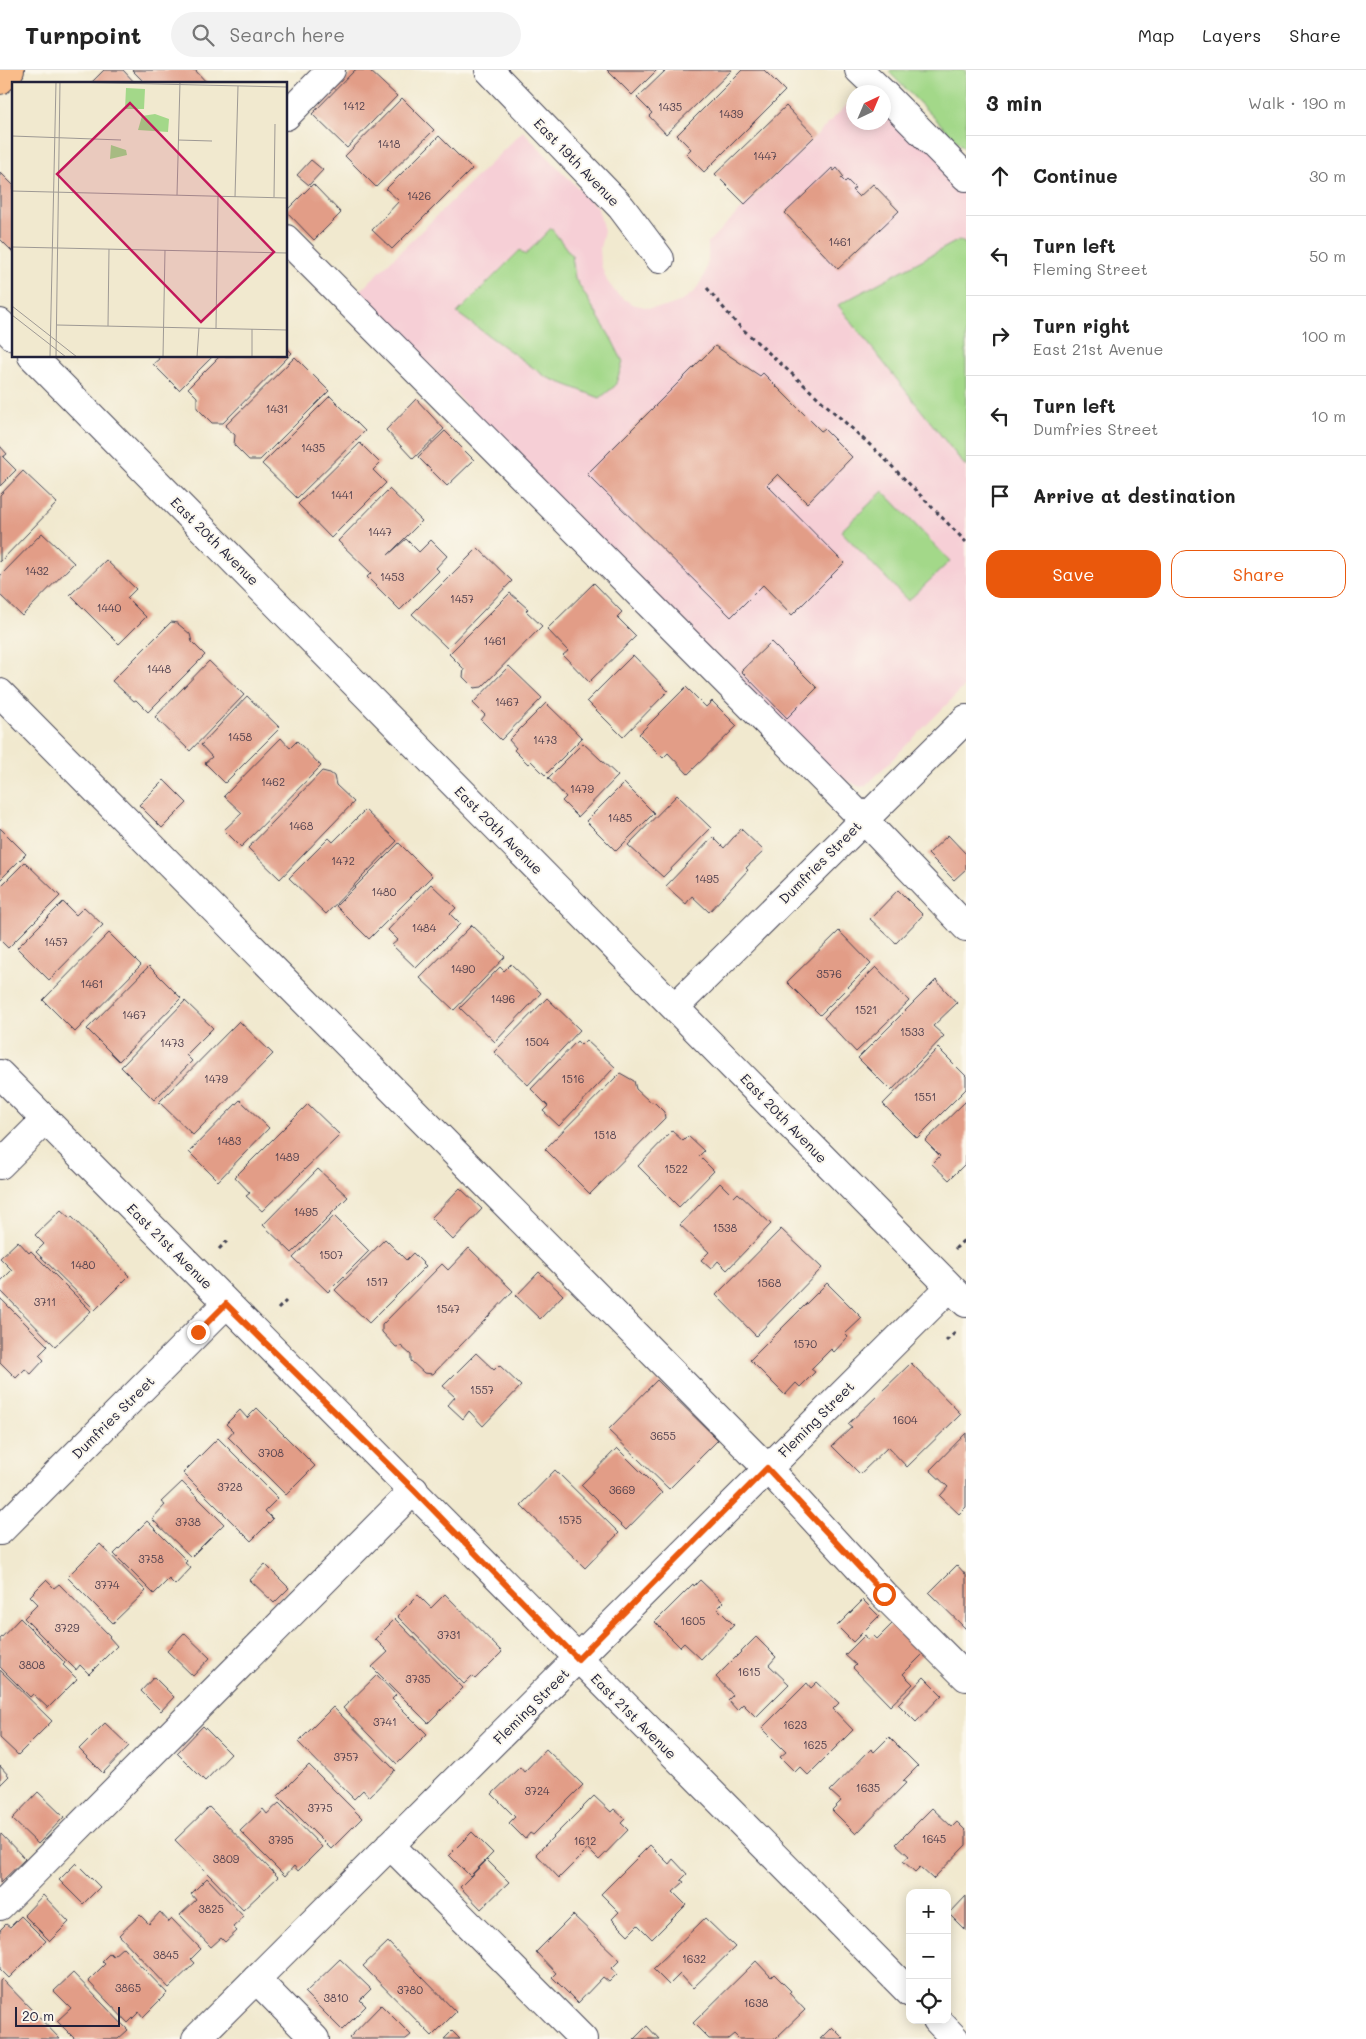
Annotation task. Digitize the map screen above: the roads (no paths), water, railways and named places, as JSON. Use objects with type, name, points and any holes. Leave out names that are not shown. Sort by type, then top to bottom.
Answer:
[{"type":"main road","points":[[0,80],[10,70]]},
{"type":"street","points":[[288,114],[331,70]]},
{"type":"street","name":"East 19th Avenue","points":[[489,70],[620,207],[660,259]]},
{"type":"street","points":[[859,70],[875,85]]},
{"type":"street","points":[[891,101],[966,177]]},
{"type":"street","points":[[288,241],[863,819],[966,927]]},
{"type":"street","points":[[0,323],[12,335]]},
{"type":"street","name":"East 20th Avenue","points":[[39,358],[958,1295]]},
{"type":"street","points":[[0,693],[767,1468],[884,1594],[966,1677]]},
{"type":"street","name":"Dumfries Street","points":[[674,1007],[966,719]]},
{"type":"street","name":"East 21st Avenue","points":[[0,1074],[906,1989]]},
{"type":"street","points":[[0,1165],[45,1120]]},
{"type":"street","name":"Fleming Street","points":[[196,2039],[767,1468],[958,1295]]},
{"type":"street","name":"Dumfries Street","points":[[0,1531],[226,1304]]},
{"type":"street","points":[[0,1906],[414,1490]]},
{"type":"street","points":[[390,1845],[583,2039]]},
{"type":"street","points":[[256,1979],[315,2039]]},
{"type":"street","points":[[940,2024],[955,2039]]}]
